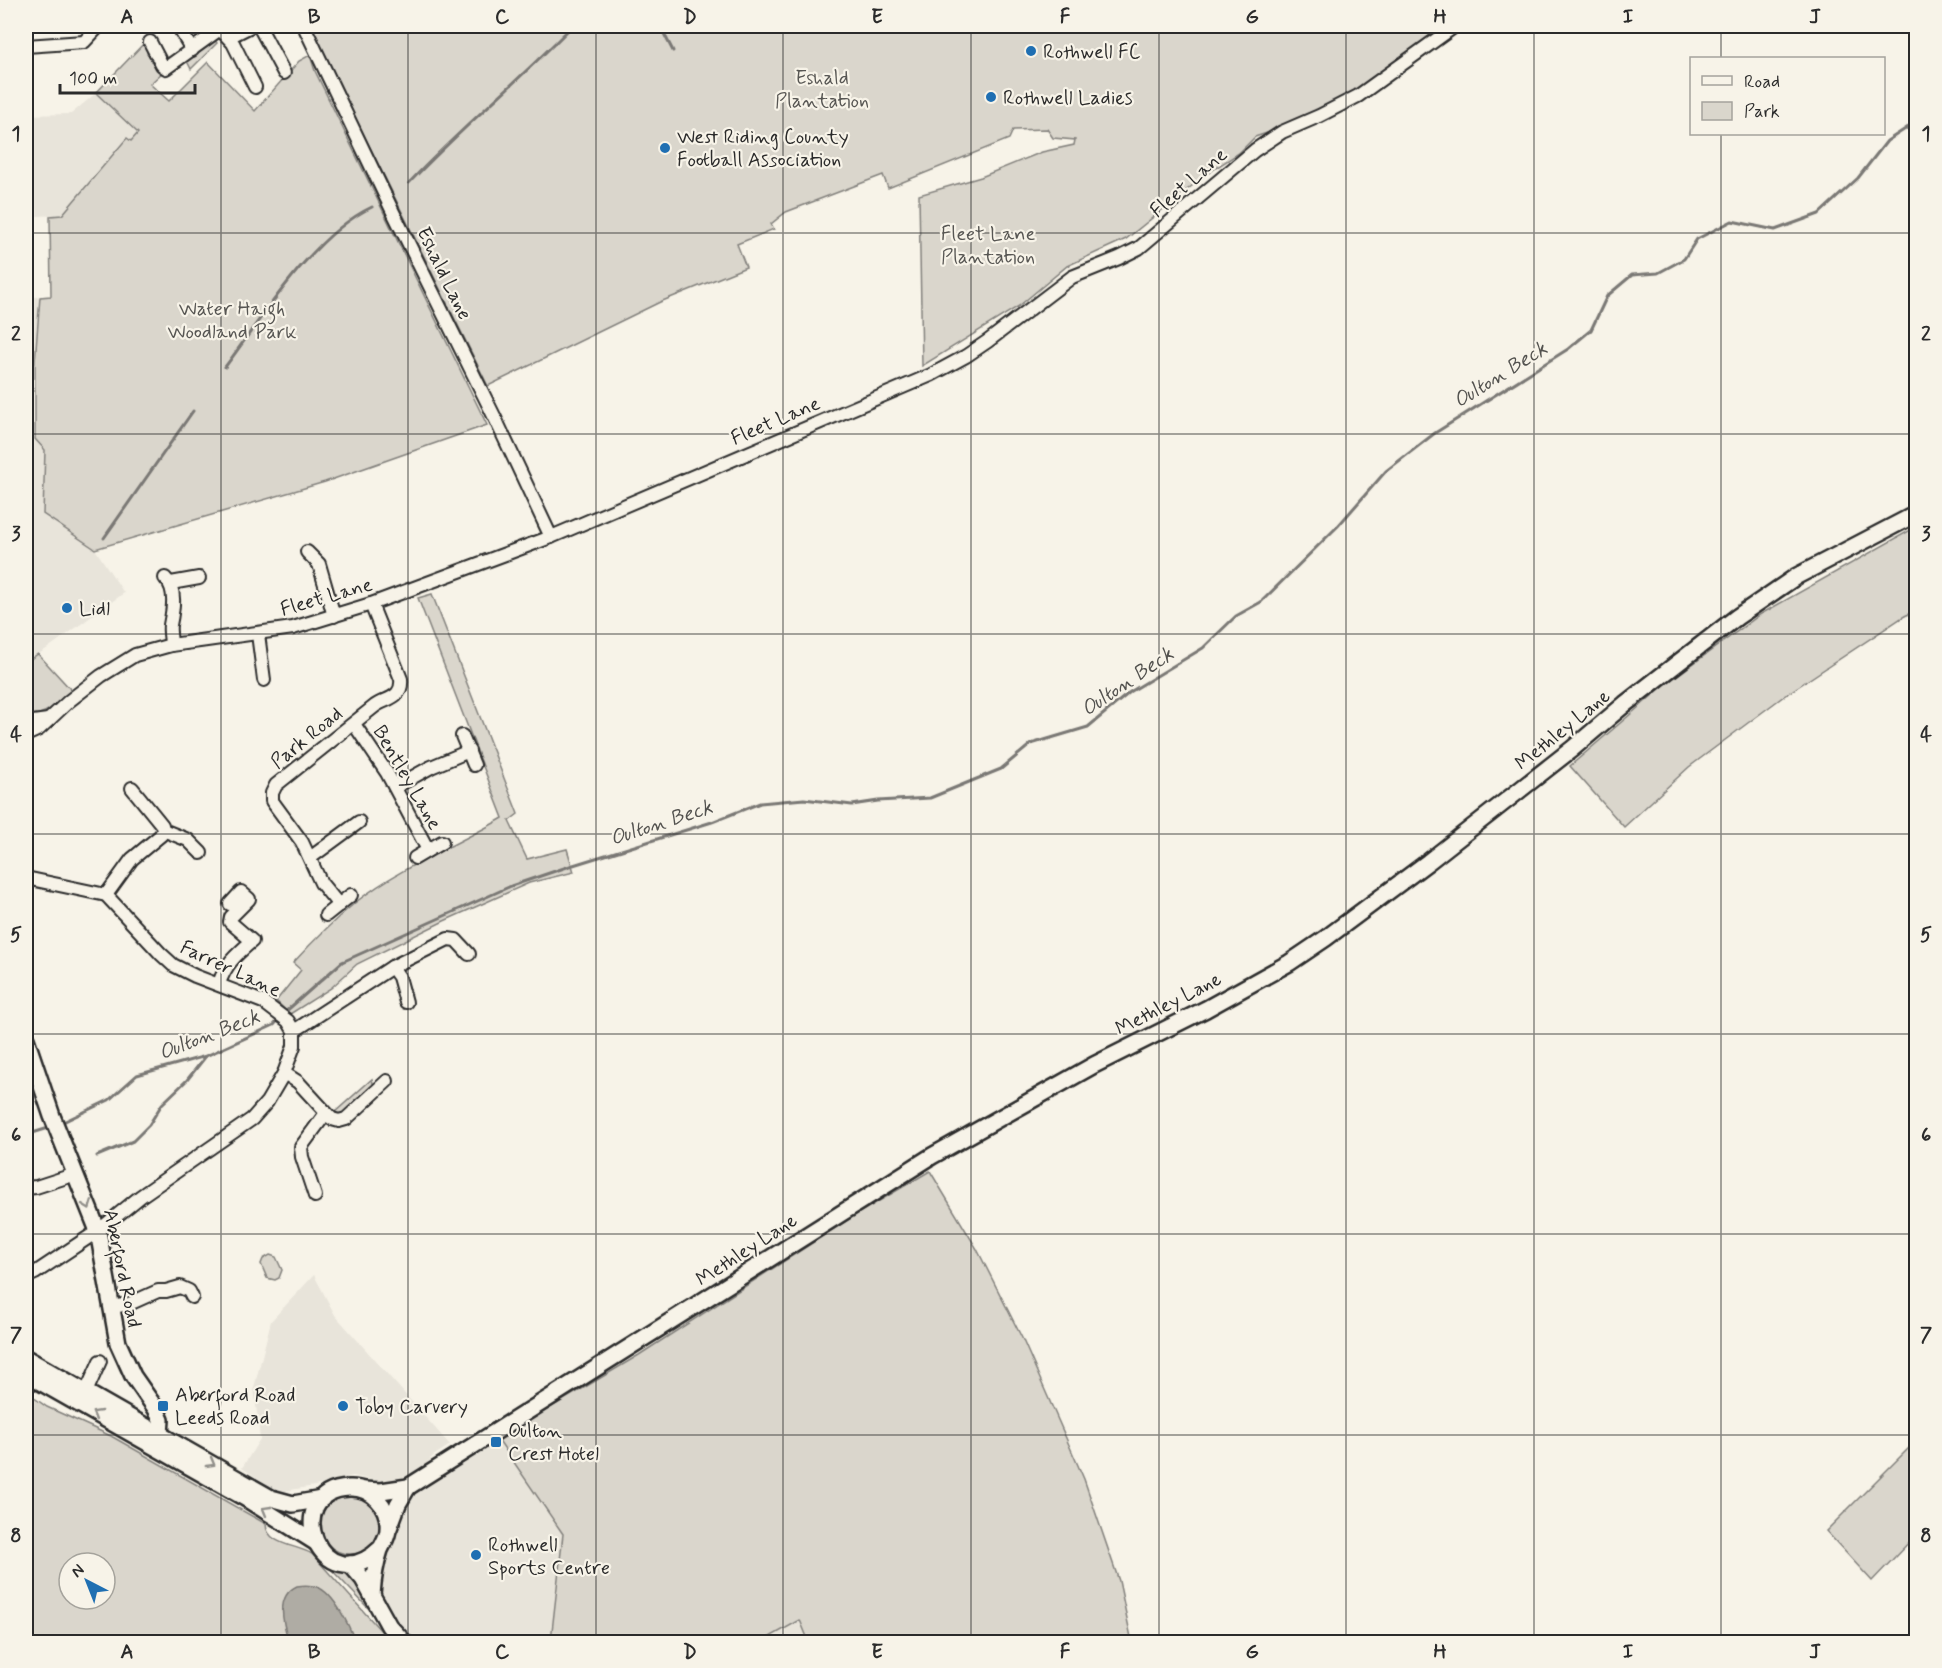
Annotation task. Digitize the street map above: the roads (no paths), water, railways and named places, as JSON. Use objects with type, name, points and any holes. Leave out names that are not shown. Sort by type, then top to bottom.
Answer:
[{"type":"main road","name":"Methley Lane","points":[[364,1490],[381,1491],[408,1487],[932,1156],[1094,1065],[1206,1009],[1289,963],[1428,862],[1737,617],[1797,576],[1917,514]]},
{"type":"main road","name":"Aberford Road","points":[[26,1041],[52,1116],[98,1230],[118,1343],[133,1376],[156,1409],[161,1420],[160,1434]]},
{"type":"main road","points":[[26,1358],[271,1498],[293,1504],[322,1498],[339,1488],[357,1487],[369,1492],[382,1504],[387,1516],[388,1529],[375,1569],[372,1595]]},
{"type":"main road","points":[[26,1374],[245,1498],[315,1542],[327,1556],[337,1562],[350,1564],[363,1562],[381,1548]]},
{"type":"main road","name":"Methley Lane","points":[[388,1529],[395,1510],[408,1487]]},
{"type":"main road","points":[[315,1542],[312,1535],[312,1516],[322,1498]]},
{"type":"main road","points":[[350,1564],[363,1579],[389,1626],[404,1642]]},
{"type":"street","points":[[26,46],[84,42],[99,26]]},
{"type":"street","points":[[178,26],[192,50]]},
{"type":"street","points":[[150,42],[162,65],[166,68],[222,31],[251,26]]},
{"type":"street","points":[[259,26],[284,73]]},
{"type":"street","name":"Eshald Lane","points":[[304,26],[552,537]]},
{"type":"street","name":"Fleet Lane","points":[[26,735],[39,729],[76,695],[117,666],[143,652],[227,636],[293,628],[371,604],[552,537],[946,367],[988,341],[1059,285],[1072,277],[1139,248],[1262,145],[1282,132],[1358,96],[1455,26]]},
{"type":"street","points":[[222,31],[255,87]]},
{"type":"street","points":[[305,551],[319,564],[334,616]]},
{"type":"street","points":[[171,645],[170,625],[174,612],[168,581],[199,578]]},
{"type":"street","name":"Park Road","points":[[339,905],[321,883],[296,833],[274,805],[272,793],[276,785],[375,706],[397,695],[402,685],[401,679],[371,604]]},
{"type":"street","points":[[258,634],[264,680]]},
{"type":"street","points":[[26,723],[50,720]]},
{"type":"street","name":"Bentley Lane","points":[[354,723],[395,787],[428,850]]},
{"type":"street","points":[[462,736],[474,765]]},
{"type":"street","points":[[395,787],[431,767],[469,752]]},
{"type":"street","points":[[26,878],[106,895],[132,859],[161,835],[163,830],[162,825],[132,788]]},
{"type":"street","points":[[310,858],[359,822]]},
{"type":"street","points":[[163,830],[188,840],[201,853]]},
{"type":"street","name":"Bentley Lane","points":[[415,858],[442,842]]},
{"type":"street","points":[[219,984],[229,962],[252,940],[230,922],[231,917],[249,899],[241,892],[230,904]]},
{"type":"street","name":"Farrer Lane","points":[[106,895],[167,960],[187,973],[248,994],[276,1011],[291,1026]]},
{"type":"street","points":[[326,915],[351,895]]},
{"type":"street","points":[[26,1277],[98,1230],[141,1196],[252,1119],[267,1102],[284,1073],[294,1046],[291,1026],[392,967],[448,939],[456,940],[470,954]]},
{"type":"street","points":[[392,967],[399,976],[406,1002]]},
{"type":"street","points":[[284,1073],[298,1082],[335,1120],[345,1119],[387,1081]]},
{"type":"street","points":[[315,1196],[301,1148],[326,1113]]},
{"type":"street","points":[[26,1188],[76,1174]]},
{"type":"street","points":[[112,1307],[129,1304],[158,1291],[166,1292],[180,1287],[189,1291],[192,1297]]},
{"type":"street","points":[[86,1392],[100,1360]]},
{"type":"waterway","points":[[409,183],[572,26]]},
{"type":"waterway","points":[[660,26],[673,51]]},
{"type":"waterway","name":"Oulton Beck","points":[[284,1013],[342,962],[511,886],[712,822],[760,803],[804,799],[852,805],[930,798],[1001,769],[1031,744],[1088,727],[1130,692],[1203,648],[1236,616],[1261,602],[1338,526],[1386,471],[1435,433],[1568,349],[1591,330],[1607,296],[1632,275],[1658,273],[1684,259],[1697,239],[1732,221],[1775,230],[1819,214],[1858,178],[1887,141],[1916,122]]},
{"type":"waterway","points":[[225,367],[273,301],[310,256],[330,236],[372,207]]},
{"type":"waterway","points":[[104,538],[193,411]]},
{"type":"waterway","name":"Oulton Beck","points":[[61,1123],[109,1100],[137,1075],[206,1056],[274,1025],[280,1018]]},
{"type":"waterway","points":[[97,1156],[133,1141],[149,1125],[162,1104],[187,1080],[206,1056]]},
{"type":"waterway","name":"Oulton Beck","points":[[26,1135],[52,1127]]},
{"type":"place","name":"Rothwell FC","points":[[1031,51]]},
{"type":"place","name":"Rothwell Ladies","points":[[991,97]]},
{"type":"place","name":"West Riding County Football Association","points":[[665,148]]},
{"type":"place","name":"Lidl","points":[[67,608]]},
{"type":"place","name":"Aberford Road Leeds Road","points":[[163,1406]]},
{"type":"place","name":"Toby Carvery","points":[[343,1406]]},
{"type":"place","name":"Oulton Crest Hotel","points":[[496,1442]]},
{"type":"place","name":"Rothwell Sports Centre","points":[[476,1555]]},
{"type":"park label","name":"Eshald Plantation","points":[[822,88]]},
{"type":"park label","name":"Fleet Lane Plantation","points":[[988,244]]},
{"type":"park label","name":"Water Haigh Woodland Park","points":[[232,320]]}]
